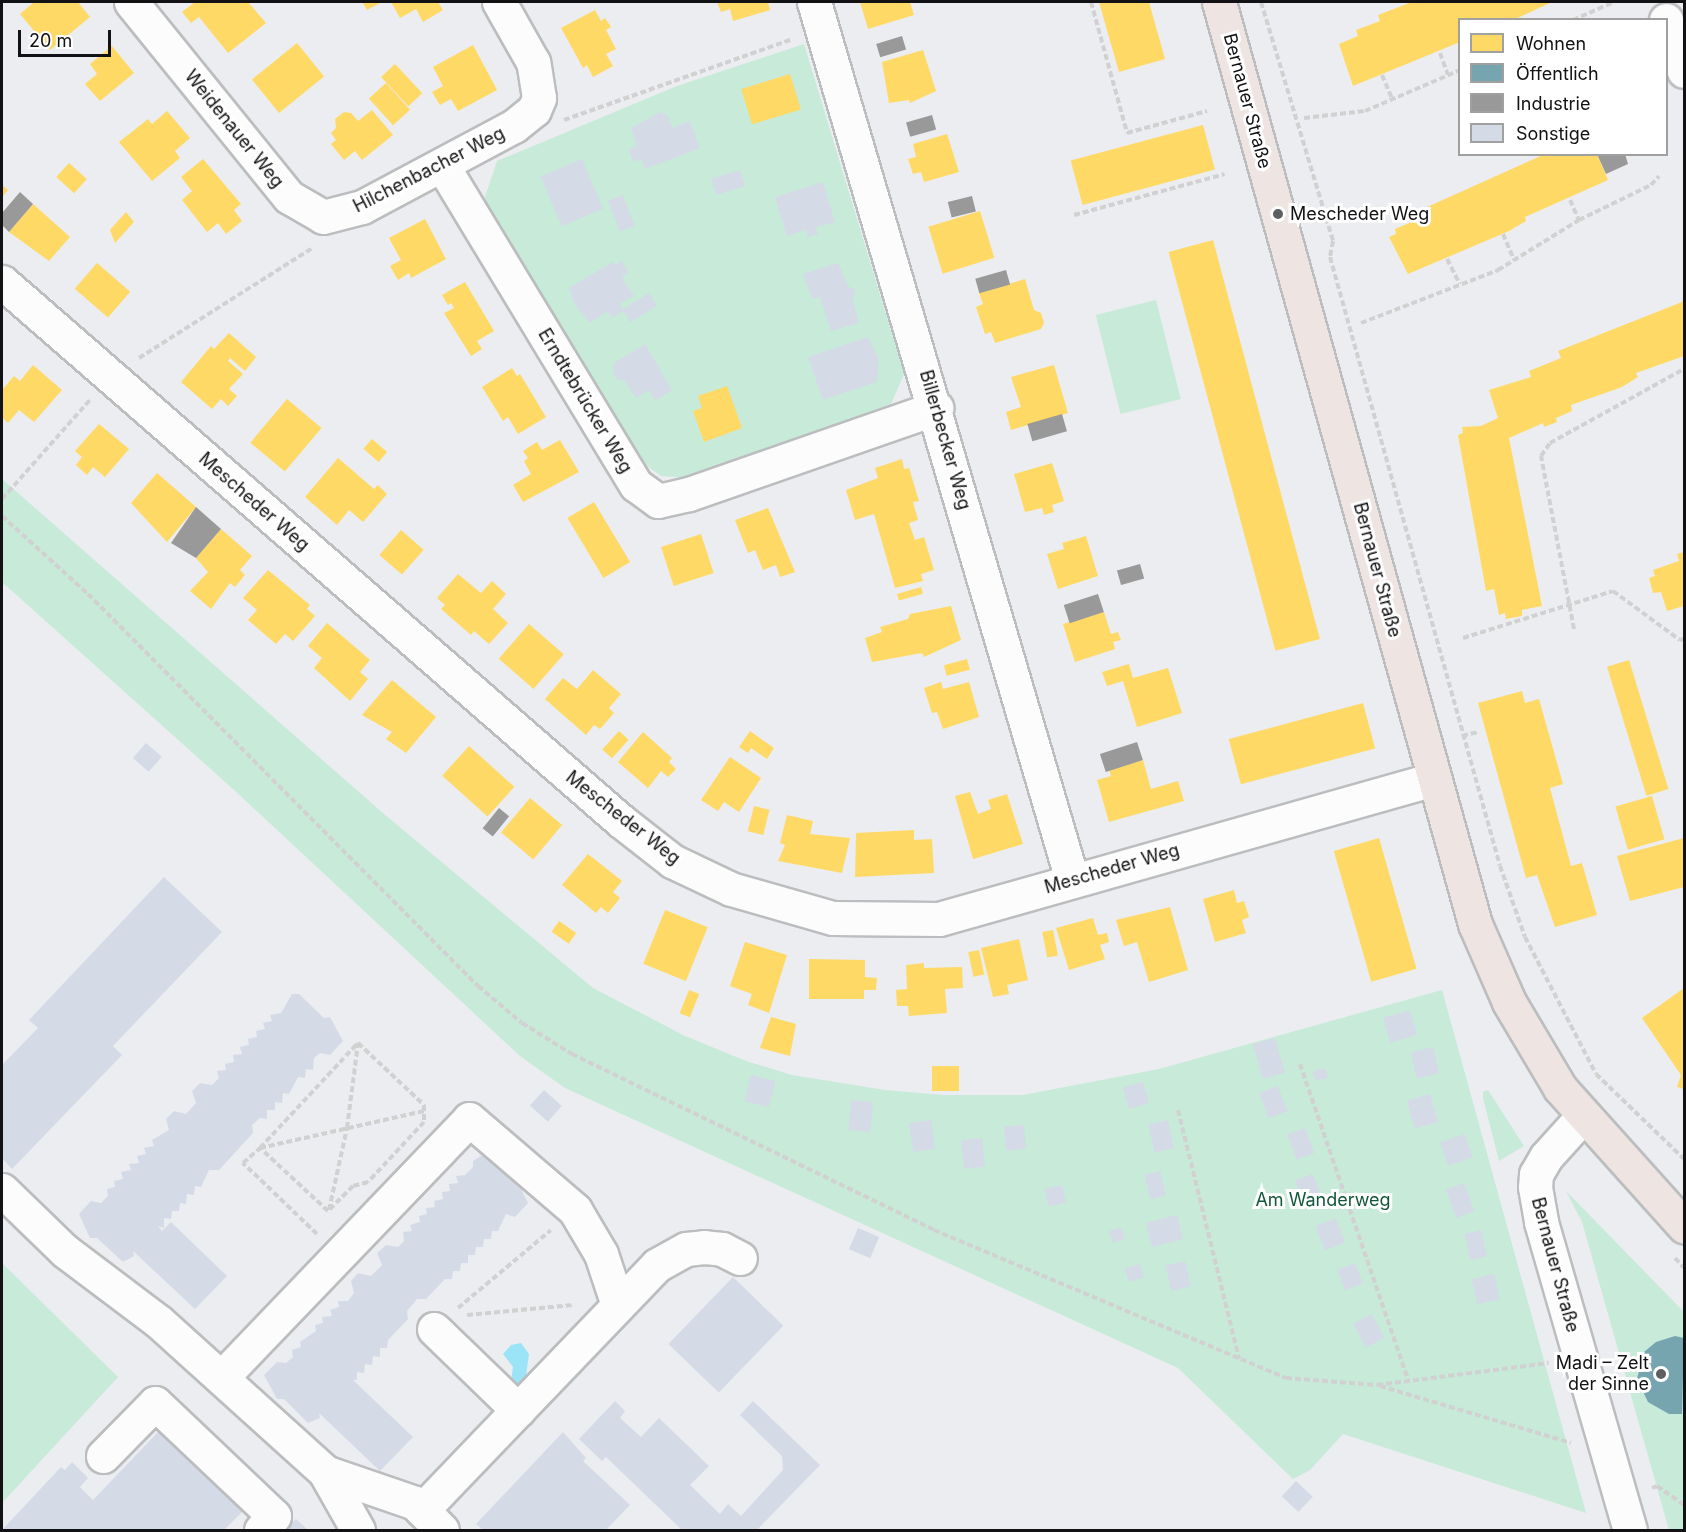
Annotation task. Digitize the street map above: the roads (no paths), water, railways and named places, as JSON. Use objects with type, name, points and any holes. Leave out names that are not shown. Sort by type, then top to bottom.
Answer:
[{"type":"main road","name":"Bernauer Straße","points":[[1219,2],[1475,924],[1509,1002],[1560,1088],[1589,1123],[1684,1226]]},
{"type":"main road","name":"Bernauer Straße","points":[[1589,1123],[1684,1207]]},
{"type":"street","name":"Weidenauer Weg","points":[[131,2],[289,197],[323,217]]},
{"type":"street","name":"Hilchenbacher Weg","points":[[323,217],[362,207],[514,126],[534,110],[538,98],[532,62],[499,2]]},
{"type":"street","name":"Billerbecker Weg","points":[[814,2],[936,408],[1072,880]]},
{"type":"street","points":[[1660,2],[1665,18]]},
{"type":"street","points":[[1668,26],[1684,71]]},
{"type":"street","name":"Erndtebrücker Weg","points":[[442,165],[636,484],[658,501],[689,494],[936,408]]},
{"type":"street","name":"Mescheder Weg","points":[[2,282],[621,821],[672,861],[731,889],[833,918],[939,919],[1434,779]]},
{"type":"street","points":[[222,1377],[469,1119],[563,1220],[601,1254],[618,1305]]},
{"type":"street","name":"Bernauer Straße","points":[[1589,1123],[1546,1157],[1536,1174],[1535,1188],[1541,1222],[1630,1530]]},
{"type":"street","points":[[2,1190],[65,1251],[158,1321],[325,1472],[358,1530]]},
{"type":"street","points":[[325,1472],[415,1503],[432,1520],[518,1410],[657,1265],[687,1248],[722,1249],[740,1258]]},
{"type":"street","points":[[441,1323],[518,1410]]},
{"type":"street","points":[[103,1456],[155,1403],[274,1516],[261,1530]]},
{"type":"water","points":[[521,1343],[529,1354],[525,1383],[520,1391],[511,1381],[513,1367],[503,1354],[511,1345]]},
{"type":"place","name":"Mescheder Weg","points":[[1278,214]]},
{"type":"place","name":"Madi – Zelt der Sinne","points":[[1661,1374]]},
{"type":"park label","name":"Am Wanderweg","points":[[1323,1200]]}]
